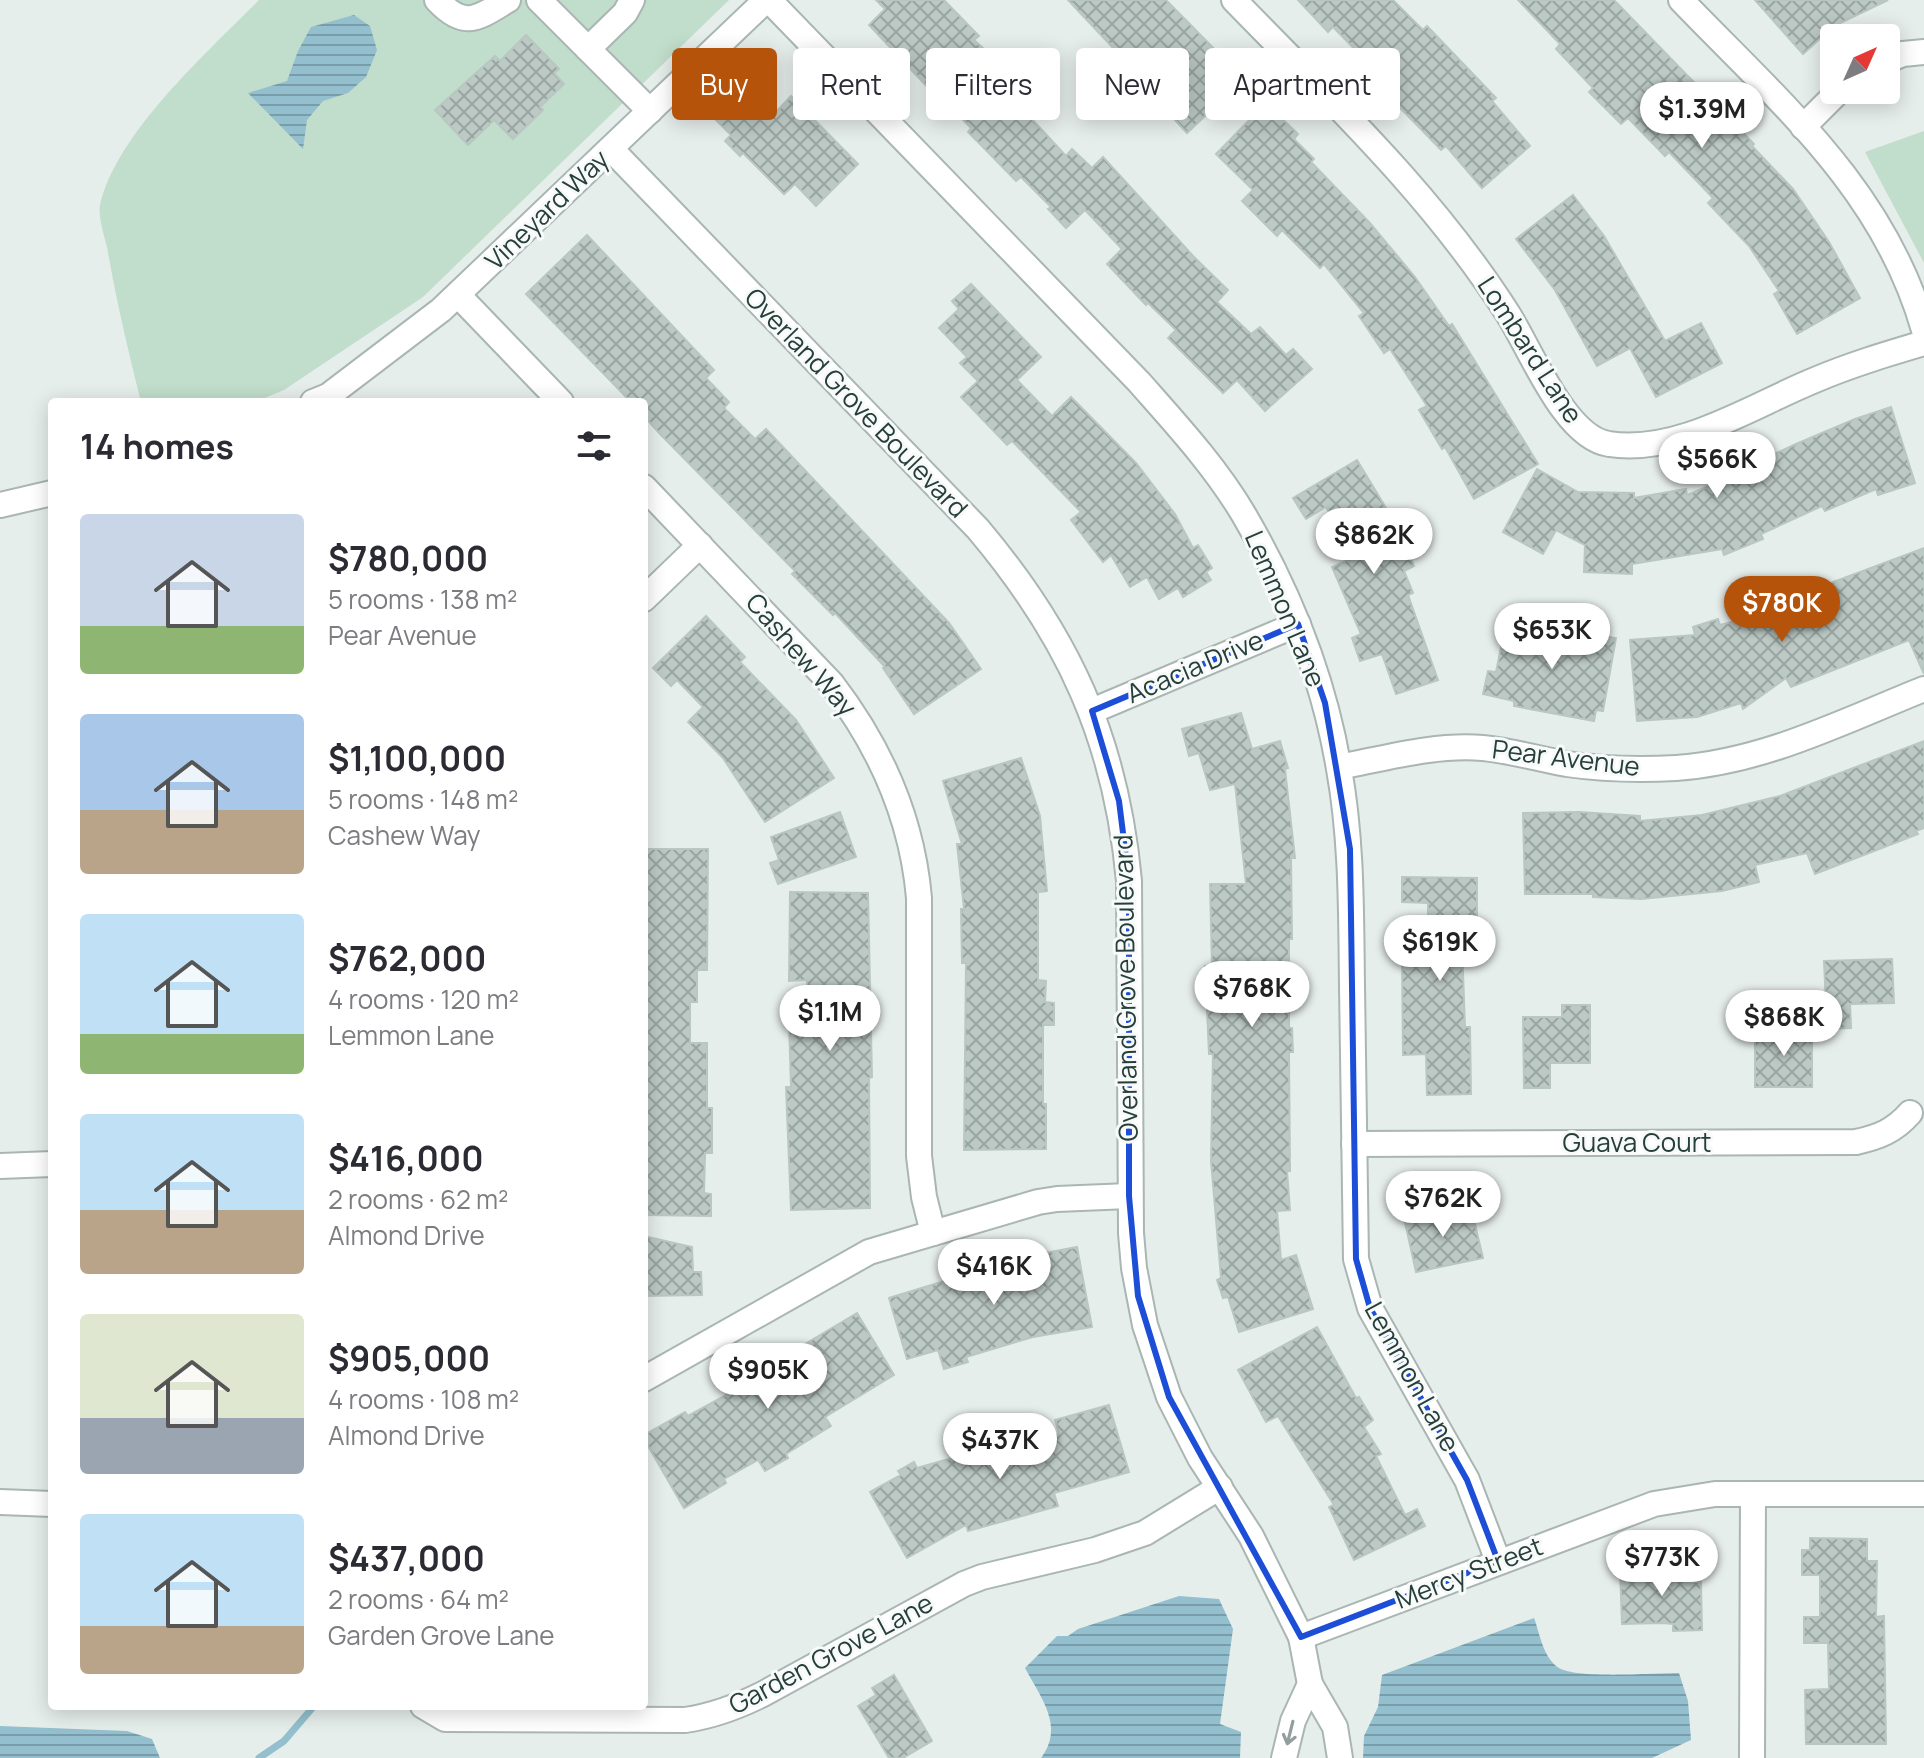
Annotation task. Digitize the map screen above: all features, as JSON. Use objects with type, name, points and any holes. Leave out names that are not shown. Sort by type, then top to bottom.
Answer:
[{"type":"street","points":[[437,0],[448,12],[460,18],[475,19],[508,0]]},
{"type":"street","points":[[539,0],[650,111]]},
{"type":"street","points":[[588,49],[625,13],[632,0]]},
{"type":"street","name":"Vineyard Way","points":[[323,398],[458,295],[768,0]]},
{"type":"street","name":"Lemmon Lane","points":[[768,0],[1139,382],[1196,446],[1243,513],[1277,578],[1298,624],[1325,703],[1339,767],[1350,849],[1356,1259],[1370,1308],[1467,1480],[1498,1561]]},
{"type":"street","name":"Lombard Lane","points":[[1234,0],[1387,158],[1443,222],[1510,317],[1570,420],[1598,442],[1611,445],[1649,444],[1690,435],[1834,372],[1924,343]]},
{"type":"street","points":[[1681,0],[1845,174],[1886,236],[1916,303],[1924,330]]},
{"type":"street","points":[[1900,55],[1924,52]]},
{"type":"street","points":[[1803,127],[1826,104]]},
{"type":"street","name":"Overland Grove Boulevard","points":[[611,149],[987,540],[1028,592],[1052,631],[1092,711],[1119,801],[1128,868],[1129,1196],[1138,1296],[1155,1359],[1183,1426],[1251,1536],[1301,1637],[1310,1684],[1335,1727],[1340,1758]]},
{"type":"street","points":[[458,295],[557,398]]},
{"type":"street","name":"Cashew Way","points":[[648,491],[803,652],[855,714],[877,750],[908,828],[919,898],[920,1168],[933,1233]]},
{"type":"street","points":[[0,505],[48,494]]},
{"type":"street","points":[[648,595],[700,545]]},
{"type":"street","name":"Acacia Drive","points":[[1092,711],[1298,624]]},
{"type":"street","name":"Pear Avenue","points":[[1339,767],[1458,747],[1506,751],[1587,766],[1695,766],[1731,761],[1775,749],[1924,689]]},
{"type":"street","name":"Guava Court","points":[[1354,1144],[1856,1142],[1887,1133],[1910,1113]]},
{"type":"street","points":[[0,1166],[48,1164]]},
{"type":"street","points":[[648,1377],[869,1252],[1038,1202],[1129,1196]]},
{"type":"street","name":"Garden Grove Lane","points":[[430,1710],[445,1719],[685,1720],[704,1717],[751,1700],[964,1584],[1134,1537],[1160,1525],[1220,1487]]},
{"type":"street","name":"Mercy Street","points":[[1301,1637],[1654,1504],[1715,1494],[1924,1494]]},
{"type":"street","points":[[1752,1758],[1753,1494]]},
{"type":"street","points":[[0,1502],[48,1504]]},
{"type":"street","points":[[1284,1758],[1293,1721],[1310,1684]]},
{"type":"highlighted area","points":[[1298,624],[1325,703],[1350,849],[1356,1259],[1370,1308],[1467,1480],[1498,1561],[1301,1637],[1169,1397],[1138,1296],[1129,1196],[1129,881],[1119,801],[1092,711]]},
{"type":"green space","points":[[259,0],[729,0],[680,48],[672,48],[672,55],[423,297],[284,390],[265,398],[140,398],[122,324],[100,205],[125,149],[167,95]]},
{"type":"green space","points":[[1924,131],[1924,263],[1865,152]]},
{"type":"water","points":[[354,15],[370,26],[377,50],[366,77],[348,93],[323,101],[307,120],[303,149],[248,93],[287,81],[311,27]]},
{"type":"water","points":[[1179,1596],[1219,1599],[1233,1629],[1220,1724],[1241,1732],[1240,1758],[1041,1758],[1048,1746],[1051,1724],[1043,1701],[1025,1668],[1057,1636],[1068,1636],[1078,1629]]},
{"type":"water","points":[[1534,1618],[1546,1652],[1559,1668],[1598,1674],[1679,1673],[1688,1701],[1691,1740],[1652,1758],[1363,1758],[1364,1736],[1378,1707],[1382,1675]]},
{"type":"water","points":[[0,1726],[127,1731],[152,1739],[160,1758],[0,1758]]},
{"type":"building","points":[[876,0],[944,0],[979,36],[974,40],[983,48],[926,48],[926,86],[910,69],[910,48],[891,48],[869,25],[885,9]]},
{"type":"building","points":[[1068,0],[1166,0],[1213,48],[1205,48],[1205,116],[1187,133],[1175,120],[1189,120],[1189,48],[1113,48]]},
{"type":"building","points":[[1298,0],[1393,0],[1423,30],[1427,26],[1496,98],[1492,101],[1530,146],[1482,188],[1446,146],[1441,150],[1400,108],[1400,48],[1354,48],[1333,27],[1328,32]]},
{"type":"building","points":[[1518,0],[1614,0],[1754,144],[1752,146],[1793,189],[1829,242],[1860,298],[1797,334],[1774,294],[1779,291],[1749,246],[1708,203],[1713,198],[1669,152],[1665,156],[1628,118],[1621,124],[1589,92],[1593,88],[1556,49],[1560,44]]},
{"type":"building","points":[[1755,0],[1888,0],[1838,24],[1820,24],[1820,39],[1803,54]]},
{"type":"building","points":[[526,35],[559,69],[554,73],[564,84],[513,139],[494,120],[468,145],[435,110],[495,56],[500,61]]},
{"type":"building","points":[[791,96],[793,120],[815,120],[858,164],[816,206],[795,184],[784,194],[743,153],[740,156],[725,141],[731,135],[716,120],[777,120],[777,111]]},
{"type":"building","points":[[963,120],[1033,120],[1066,156],[1072,149],[1092,168],[1103,157],[1228,290],[1217,302],[1251,334],[1260,327],[1286,355],[1293,349],[1312,369],[1265,411],[1237,380],[1223,393],[1168,338],[1176,330],[1148,303],[1146,305],[1107,264],[1122,249],[1085,210],[1066,228],[1048,209],[1051,207],[1021,177],[1016,181],[968,132],[971,128]]},
{"type":"building","points":[[1249,120],[1284,120],[1298,134],[1294,139],[1314,159],[1311,162],[1369,222],[1415,277],[1449,326],[1452,324],[1538,464],[1474,499],[1445,447],[1442,449],[1419,410],[1427,406],[1390,349],[1384,353],[1359,316],[1364,313],[1324,264],[1320,268],[1282,230],[1277,236],[1242,201],[1253,190],[1216,154]]},
{"type":"building","points":[[1573,195],[1604,236],[1665,341],[1701,323],[1722,363],[1656,397],[1630,348],[1597,366],[1555,290],[1516,239]]},
{"type":"building","points":[[587,235],[714,370],[706,378],[729,402],[724,408],[755,439],[766,429],[949,623],[981,669],[914,714],[885,667],[835,613],[833,615],[792,574],[795,571],[648,420],[648,398],[627,398],[526,294]]},
{"type":"building","points":[[971,284],[1041,357],[1017,380],[1052,416],[1071,397],[1136,463],[1175,514],[1193,548],[1198,545],[1212,568],[1206,572],[1211,580],[1183,597],[1178,588],[1159,599],[1147,577],[1130,587],[1111,555],[1103,562],[1071,520],[1081,512],[1012,441],[1007,445],[961,397],[978,381],[960,363],[967,357],[939,328],[959,309],[952,301]]},
{"type":"building","points":[[1891,407],[1915,483],[1878,495],[1876,489],[1825,511],[1822,506],[1761,534],[1763,539],[1724,555],[1722,549],[1632,564],[1632,574],[1584,572],[1585,545],[1556,530],[1543,554],[1503,532],[1537,469],[1578,492],[1634,493],[1634,498],[1686,489],[1687,495],[1746,471],[1744,468],[1796,444]]},
{"type":"building","points":[[1357,460],[1397,526],[1414,566],[1404,571],[1413,593],[1408,595],[1438,680],[1396,694],[1382,654],[1360,661],[1352,638],[1361,634],[1332,567],[1355,557],[1326,507],[1306,519],[1293,498]]},
{"type":"building","points":[[1924,548],[1924,674],[1909,640],[1791,687],[1786,678],[1743,709],[1741,703],[1697,717],[1637,721],[1630,640],[1695,635],[1693,627],[1718,619],[1720,625],[1740,620],[1742,627],[1787,608],[1785,603],[1820,587]]},
{"type":"building","points":[[706,616],[745,657],[740,662],[796,720],[834,778],[765,822],[723,758],[688,722],[703,707],[677,680],[671,686],[653,668]]},
{"type":"building","points":[[1507,618],[1548,627],[1547,634],[1587,641],[1588,634],[1616,638],[1603,711],[1596,710],[1594,721],[1514,706],[1514,701],[1483,694],[1488,671],[1496,672]]},
{"type":"building","points":[[1241,713],[1252,749],[1280,741],[1288,768],[1285,769],[1295,858],[1291,858],[1292,939],[1289,939],[1289,1028],[1292,1028],[1293,1052],[1289,1052],[1290,1171],[1287,1171],[1290,1210],[1277,1211],[1281,1260],[1296,1255],[1313,1309],[1239,1332],[1228,1297],[1223,1298],[1217,1280],[1221,1278],[1211,1161],[1213,1054],[1209,1054],[1205,966],[1212,966],[1210,884],[1246,884],[1235,784],[1210,790],[1199,753],[1189,756],[1182,729]]},
{"type":"building","points":[[1924,741],[1924,828],[1916,831],[1918,834],[1815,874],[1807,853],[1755,865],[1759,882],[1722,891],[1641,899],[1593,897],[1593,894],[1525,894],[1523,813],[1579,812],[1640,816],[1640,821],[1702,815],[1780,796]]},
{"type":"building","points":[[1021,758],[1040,816],[1047,891],[1038,892],[1038,980],[1046,981],[1045,1002],[1054,1003],[1054,1025],[1043,1025],[1046,1149],[964,1150],[966,963],[962,963],[961,909],[964,909],[957,844],[962,844],[943,781]]},
{"type":"building","points":[[840,812],[856,857],[778,884],[770,863],[779,860],[771,837]]},
{"type":"building","points":[[648,849],[708,849],[707,970],[697,970],[697,1002],[690,1002],[690,1043],[707,1043],[707,1108],[712,1108],[712,1153],[705,1153],[704,1193],[711,1194],[711,1216],[648,1215]]},
{"type":"building","points":[[1402,877],[1477,878],[1477,943],[1462,943],[1465,1027],[1470,1027],[1471,1094],[1427,1095],[1426,1054],[1403,1055],[1402,959],[1428,958],[1428,903],[1402,902]]},
{"type":"building","points":[[790,892],[868,893],[872,1077],[869,1078],[870,1208],[791,1210],[786,1087],[791,1087],[789,1023],[808,1022],[807,980],[789,981]]},
{"type":"building","points":[[1892,959],[1894,1003],[1850,1004],[1851,1028],[1827,1029],[1824,961]]},
{"type":"building","points":[[1562,1005],[1590,1005],[1590,1063],[1550,1063],[1550,1088],[1524,1088],[1523,1017],[1562,1017]]},
{"type":"building","points":[[1794,1024],[1812,1024],[1812,1087],[1755,1087],[1755,1033],[1794,1033]]},
{"type":"building","points":[[1467,1205],[1483,1258],[1416,1272],[1404,1218]]},
{"type":"building","points":[[648,1237],[692,1247],[693,1272],[701,1272],[702,1295],[648,1296]]},
{"type":"building","points":[[1077,1247],[1092,1327],[1033,1337],[966,1357],[968,1362],[944,1369],[938,1350],[907,1359],[889,1298],[951,1279],[950,1275],[997,1262]]},
{"type":"building","points":[[857,1313],[894,1375],[825,1417],[831,1426],[786,1454],[788,1458],[765,1471],[758,1460],[724,1479],[726,1483],[684,1508],[648,1446],[648,1433],[685,1412],[688,1416],[728,1394],[724,1387],[776,1357],[778,1360]]},
{"type":"building","points":[[1317,1327],[1356,1398],[1359,1397],[1373,1420],[1364,1427],[1381,1454],[1376,1456],[1405,1515],[1417,1509],[1425,1526],[1354,1560],[1329,1507],[1334,1505],[1278,1416],[1266,1422],[1238,1370]]},
{"type":"building","points":[[1109,1405],[1129,1472],[1054,1493],[1058,1506],[968,1531],[966,1525],[907,1558],[870,1492],[901,1475],[898,1471],[914,1462],[917,1468],[994,1446],[995,1450],[1059,1434],[1055,1420]]},
{"type":"building","points":[[1810,1538],[1867,1539],[1867,1561],[1877,1561],[1876,1617],[1884,1616],[1886,1744],[1806,1744],[1805,1690],[1829,1689],[1828,1643],[1804,1643],[1804,1617],[1820,1617],[1820,1575],[1802,1575],[1802,1550],[1810,1550]]},
{"type":"building","points":[[1692,1569],[1692,1582],[1701,1582],[1702,1630],[1673,1631],[1673,1624],[1663,1623],[1622,1624],[1620,1570]]},
{"type":"building","points":[[894,1675],[932,1741],[903,1758],[889,1758],[858,1706],[876,1695],[872,1688]]},
{"type":"waterway","points":[[259,1758],[284,1741],[311,1710]]}]
